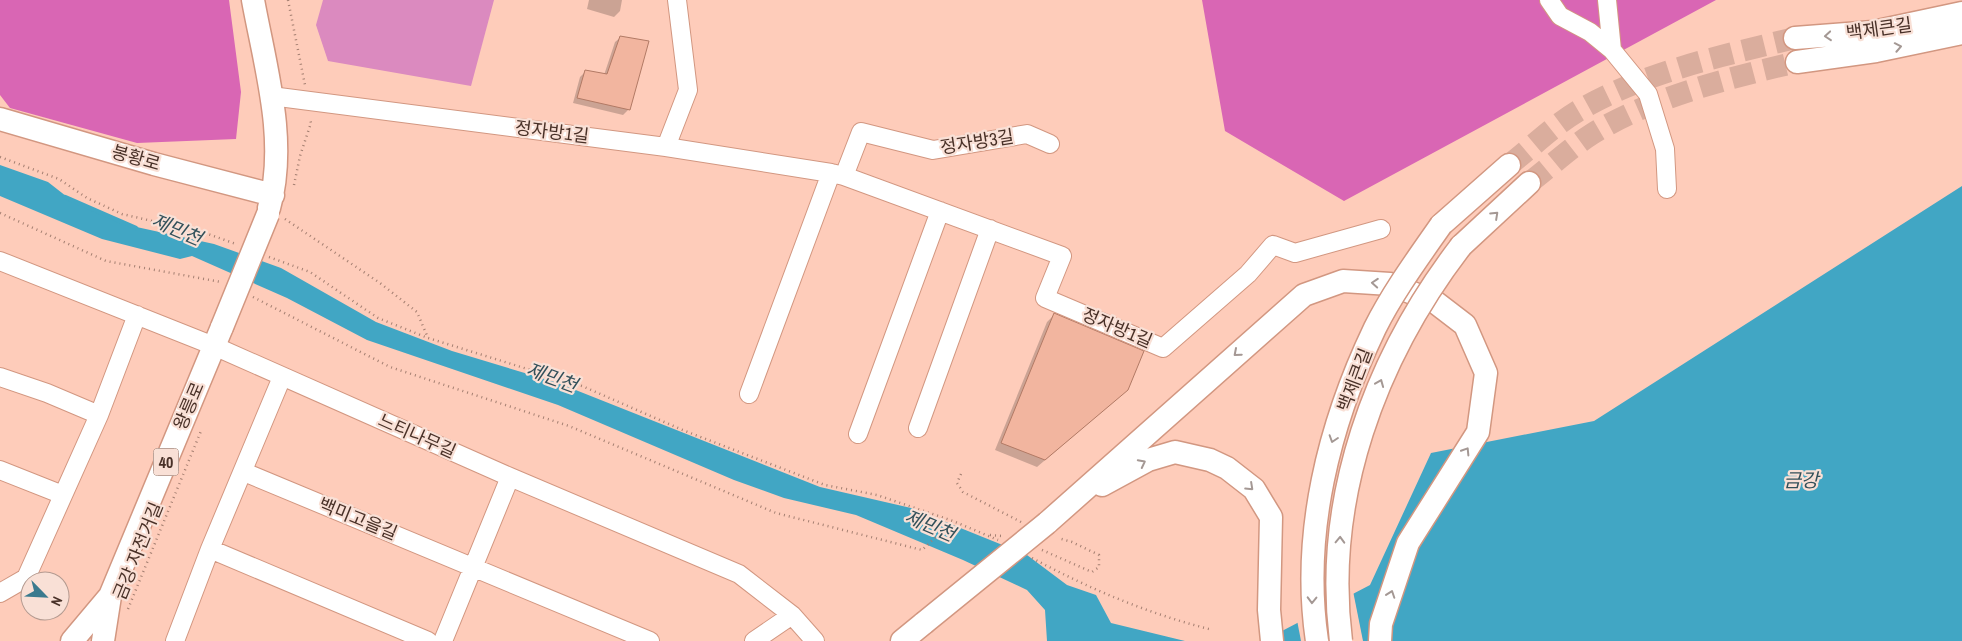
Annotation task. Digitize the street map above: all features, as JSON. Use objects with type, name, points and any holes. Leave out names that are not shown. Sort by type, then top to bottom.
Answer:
[{"type":"main road","name":"40","points":[[218,337],[280,209],[271,96],[253,0]]},
{"type":"main road","name":"백제큰길","points":[[1794,38],[1873,32],[1962,14]]},
{"type":"main road","name":"백제큰길","points":[[1797,62],[1876,51],[1962,33]]},
{"type":"main road","name":"봉황로","points":[[0,119],[154,164],[280,209]]},
{"type":"main road","name":"백제큰길","points":[[1317,641],[1312,606],[1314,528],[1330,448],[1354,377],[1376,326],[1410,270],[1441,225],[1508,165]]},
{"type":"main road","name":"백제큰길","points":[[1341,641],[1337,606],[1340,531],[1357,443],[1380,381],[1402,336],[1433,282],[1461,246],[1529,183]]},
{"type":"main road","points":[[902,641],[1047,523],[1304,294],[1343,280],[1390,284],[1435,302],[1465,325],[1486,373],[1478,432],[1408,543],[1380,624],[1380,641]]},
{"type":"main road","name":"왕릉로","points":[[110,596],[218,337]]},
{"type":"main road","points":[[1068,503],[1148,460],[1175,452],[1210,460],[1227,468],[1254,489],[1271,517],[1269,610],[1272,641]]},
{"type":"main road","name":"40","points":[[72,641],[110,596]]},
{"type":"main road","name":"40","points":[[103,641],[110,596]]},
{"type":"street","points":[[666,147],[688,90],[677,0]]},
{"type":"street","points":[[1549,0],[1560,16],[1590,32],[1612,50],[1648,94],[1665,149],[1667,190]]},
{"type":"street","points":[[1607,0],[1612,50]]},
{"type":"street","name":"정자방1길","points":[[271,96],[666,147],[838,175],[1062,256],[1045,298],[1163,348],[1248,274],[1273,245],[1295,253],[1381,229]]},
{"type":"street","name":"정자방3길","points":[[838,175],[861,132],[933,150],[1027,134],[1050,144]]},
{"type":"street","points":[[748,394],[838,175]]},
{"type":"street","points":[[858,434],[940,211]]},
{"type":"street","points":[[918,428],[990,229]]},
{"type":"street","name":"느티나무길","points":[[0,261],[137,315],[218,337],[282,377],[510,477],[739,574],[792,615],[815,641]]},
{"type":"street","points":[[0,593],[26,578],[99,416],[137,315]]},
{"type":"street","points":[[0,377],[47,392],[99,416]]},
{"type":"street","points":[[175,641],[210,549],[244,472],[282,377]]},
{"type":"street","points":[[0,470],[63,495]]},
{"type":"street","name":"백미고을길","points":[[244,472],[650,641]]},
{"type":"street","points":[[442,641],[510,477]]},
{"type":"street","points":[[210,549],[428,641]]},
{"type":"street","points":[[754,641],[792,615]]},
{"type":"path","points":[[288,0],[311,123],[280,209],[417,312],[428,338]]},
{"type":"path","points":[[0,156],[59,179],[87,198],[122,214],[208,234],[244,248]]},
{"type":"path","points":[[0,213],[106,261],[227,284]]},
{"type":"path","points":[[262,254],[310,272],[378,318],[428,338],[582,386],[685,432],[825,485],[877,495],[953,521],[1006,544]]},
{"type":"path","points":[[253,296],[390,367],[569,426],[776,513],[888,543],[922,550],[953,521]]},
{"type":"path","name":"금강 자전거길","points":[[126,614],[202,429]]},
{"type":"path","points":[[1032,558],[1083,585],[1141,608],[1209,628]]},
{"type":"shaded area","points":[[0,0],[229,0],[241,92],[236,139],[137,143],[10,108],[0,95]]},
{"type":"shaded area","points":[[323,0],[494,0],[471,86],[328,61],[316,25]]},
{"type":"shaded area","points":[[1202,0],[1716,0],[1344,201],[1225,131]]},
{"type":"water","name":"제민천","points":[[0,165],[48,182],[71,200],[132,226],[214,244],[281,268],[376,322],[452,351],[558,383],[820,487],[911,508],[1027,555],[1067,585],[1096,595],[1111,623],[1185,641],[1047,641],[1045,610],[1027,590],[963,560],[856,515],[784,498],[734,480],[558,405],[367,340],[287,298],[192,256],[180,259],[102,239],[0,196]]},
{"type":"water","name":"금강","points":[[1962,186],[1962,641],[1263,641],[1370,585],[1431,453],[1594,421]]},
{"type":"pier","points":[[1353,591],[1363,641],[1301,641],[1297,620]]},
{"type":"building","points":[[620,36],[649,41],[630,110],[577,98],[585,70],[607,74]]},
{"type":"building","points":[[1054,313],[1144,351],[1128,390],[1045,460],[1001,443]]},
{"type":"waterway","name":"제민천","points":[[65,197],[136,228]]},
{"type":"tunnel","points":[[1509,165],[1551,130],[1578,111],[1603,97],[1684,67],[1795,38]]},
{"type":"tunnel","points":[[1529,183],[1592,134],[1640,109],[1718,82],[1797,62]]}]
